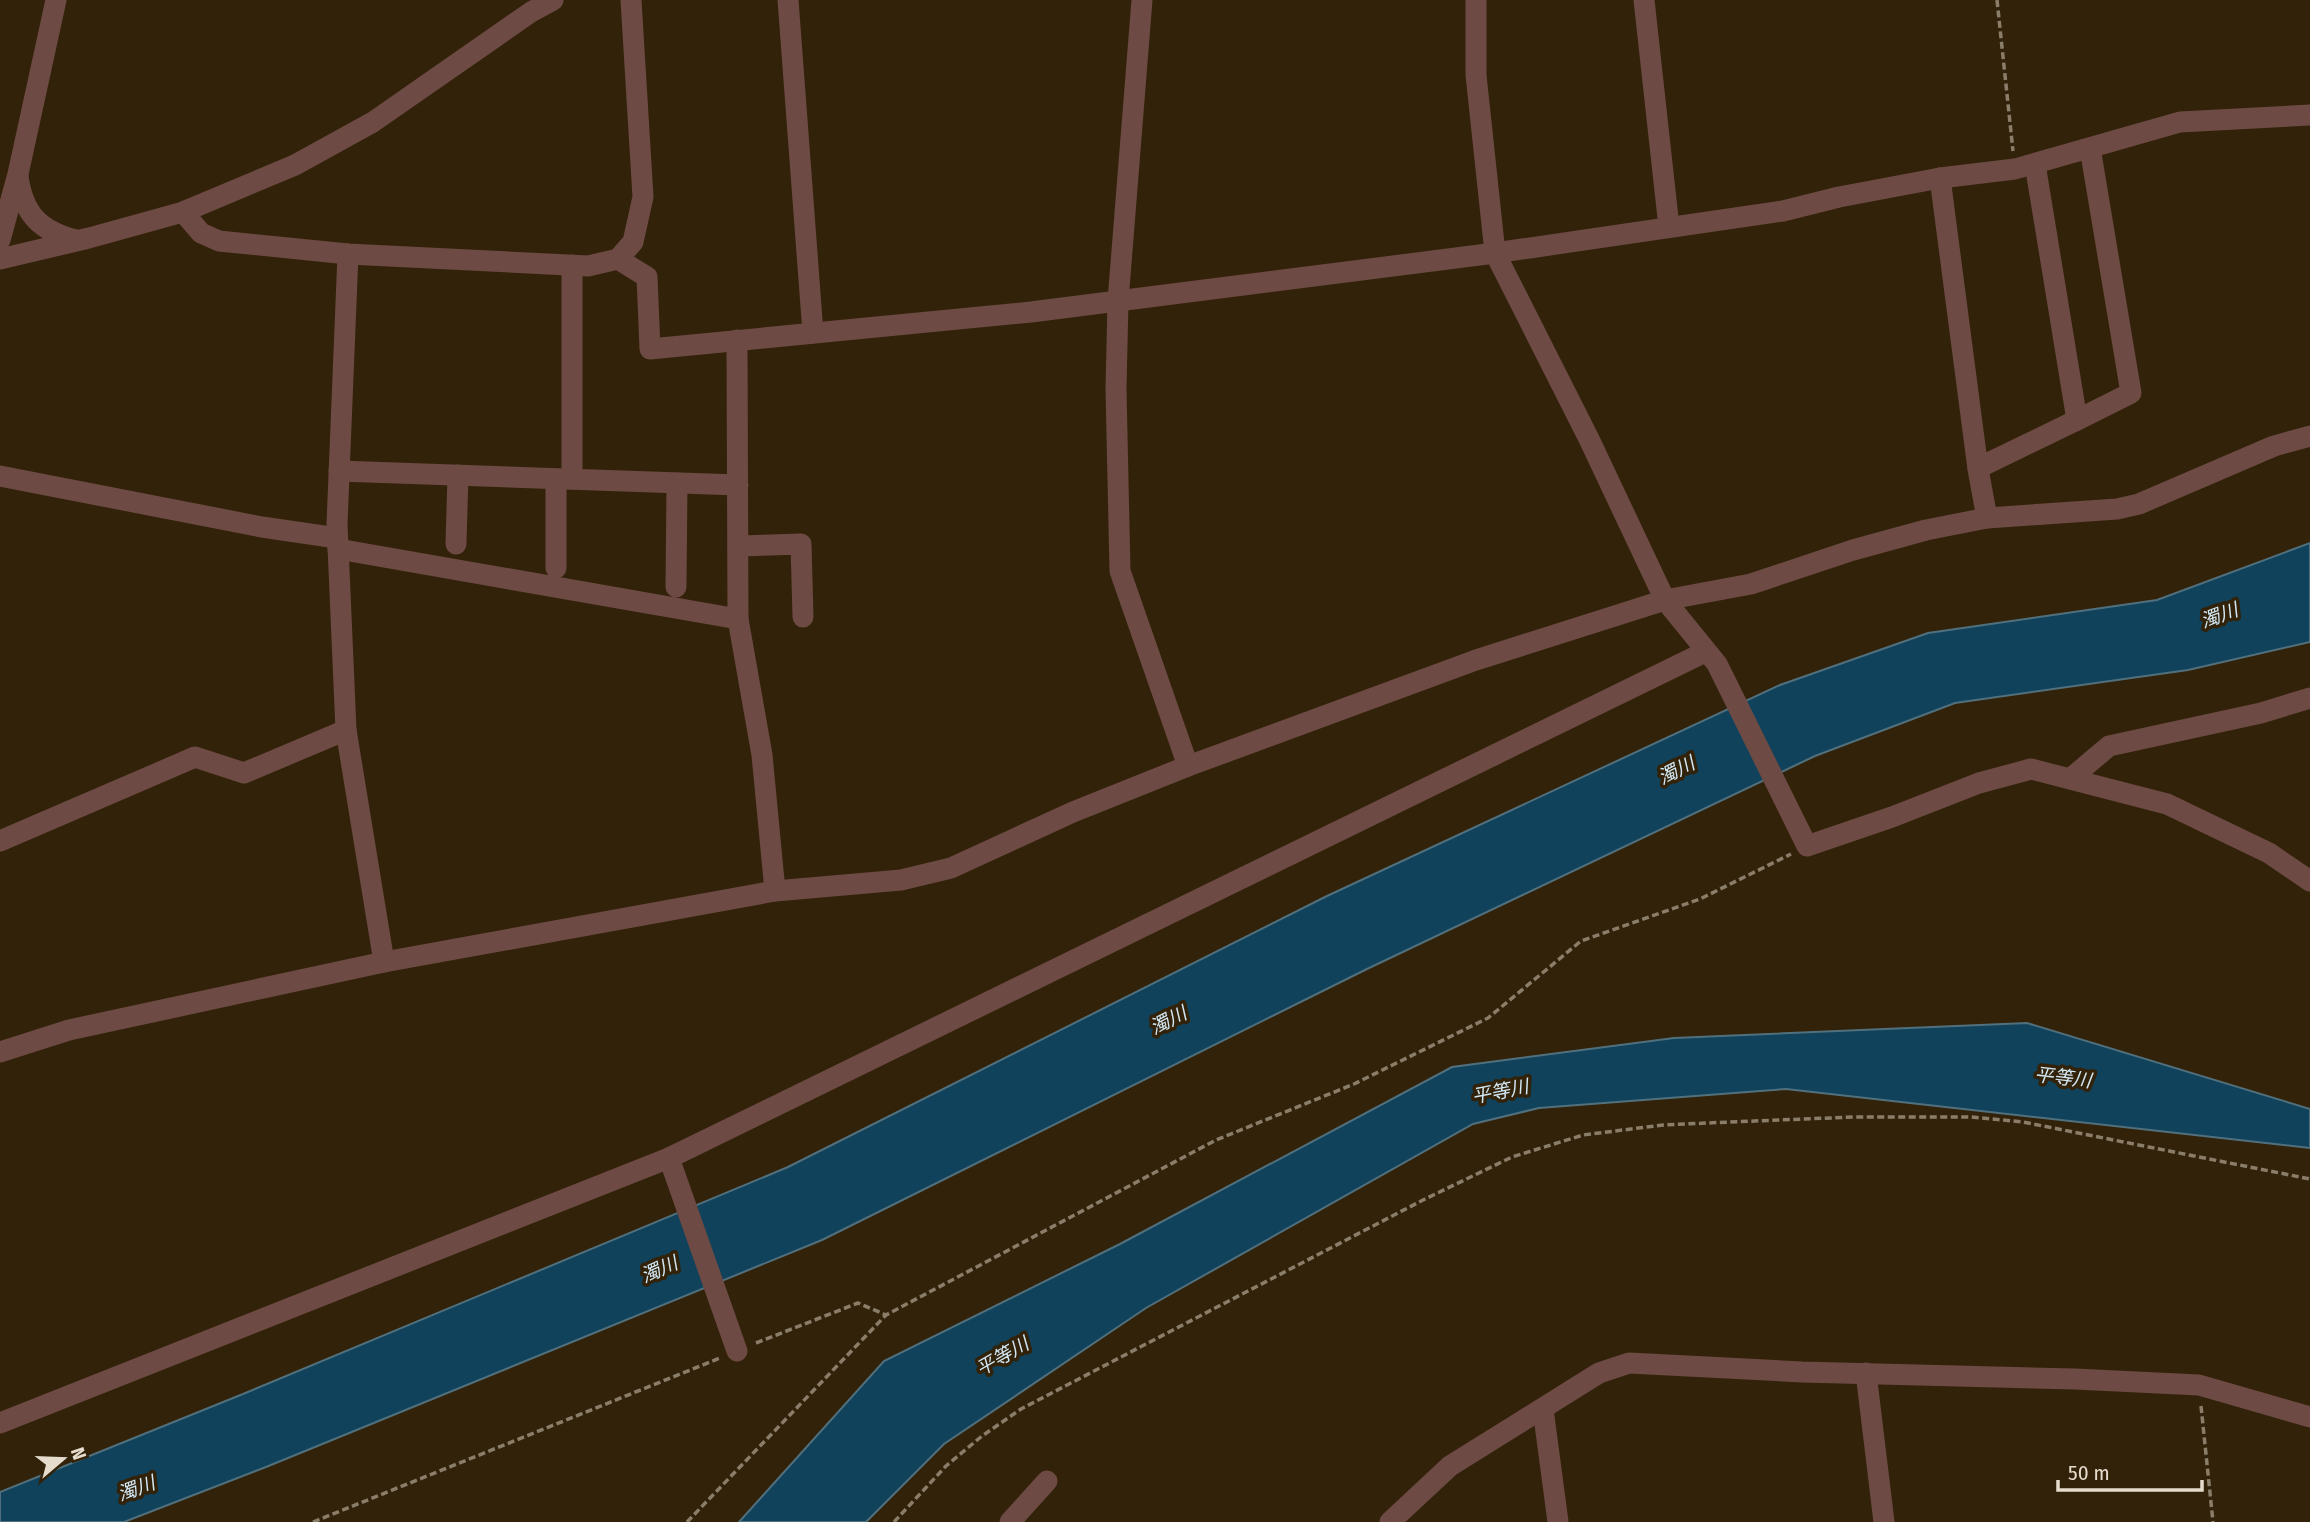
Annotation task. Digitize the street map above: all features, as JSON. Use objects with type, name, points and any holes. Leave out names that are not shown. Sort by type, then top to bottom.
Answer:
[{"type":"street","points":[[0,240],[18,174],[56,0]]},
{"type":"street","points":[[0,259],[183,212],[295,165],[373,122],[531,12],[553,0]]},
{"type":"street","points":[[183,212],[201,233],[219,241],[348,254],[588,266],[618,259],[633,242],[643,197],[631,0]]},
{"type":"street","points":[[788,0],[813,333]]},
{"type":"street","points":[[1142,0],[1118,301],[1116,389],[1120,571],[1188,766]]},
{"type":"street","points":[[1476,0],[1476,75],[1495,253],[1589,439],[1665,600],[1711,658],[1804,838],[1892,817],[1979,783],[2031,769],[2167,804],[2269,853],[2310,881]]},
{"type":"street","points":[[1644,0],[1670,227]]},
{"type":"street","points":[[618,259],[647,276],[650,349],[1118,301],[1495,253],[1783,211],[1839,197],[1940,178],[2025,167],[2180,122],[2310,116]]},
{"type":"street","points":[[1978,468],[2132,393],[2090,148]]},
{"type":"street","points":[[2025,167],[2077,420]]},
{"type":"street","points":[[18,174],[20,196],[40,224],[50,231],[79,240]]},
{"type":"street","points":[[1940,178],[1978,468],[1987,517]]},
{"type":"street","points":[[348,254],[337,544],[346,730],[384,962]]},
{"type":"street","points":[[556,568],[564,479],[572,265]]},
{"type":"street","points":[[737,340],[738,618],[762,754],[775,891]]},
{"type":"street","points":[[0,1052],[69,1030],[384,962],[775,891],[901,880],[951,868],[1073,812],[1188,766],[1476,660],[1665,600],[1751,584],[1853,550],[1926,530],[1987,517],[2117,509],[2139,504],[2274,446],[2310,436]]},
{"type":"street","points":[[339,471],[738,485]]},
{"type":"street","points":[[0,475],[337,544],[738,618]]},
{"type":"street","points":[[456,544],[458,475]]},
{"type":"street","points":[[676,587],[677,483]]},
{"type":"street","points":[[737,546],[801,544],[803,617]]},
{"type":"street","points":[[0,1423],[672,1165],[1711,658]]},
{"type":"street","points":[[2070,779],[2109,746],[2261,713],[2310,698]]},
{"type":"street","points":[[0,841],[195,757],[244,773],[346,730]]},
{"type":"street","points":[[672,1165],[734,1343]]},
{"type":"street","points":[[1390,1522],[1450,1466],[1599,1373],[1629,1363],[2199,1385],[2310,1417]]},
{"type":"street","points":[[1866,1373],[1884,1522]]},
{"type":"street","points":[[1543,1409],[1558,1522]]},
{"type":"street","points":[[1010,1522],[1047,1481]]},
{"type":"path","points":[[1997,0],[2025,167]]},
{"type":"path","points":[[687,1522],[886,1315],[1216,1140],[1354,1084],[1488,1018],[1581,941],[1700,899],[1804,838]]},
{"type":"path","points":[[894,1522],[946,1466],[982,1436],[1021,1409],[1423,1200],[1512,1157],[1583,1135],[1663,1125],[1854,1116],[1971,1117],[2023,1122],[2310,1179]]},
{"type":"path","points":[[313,1522],[734,1343],[858,1303],[886,1315]]},
{"type":"path","points":[[2199,1385],[2213,1522]]},
{"type":"water","name":"濁川","points":[[2310,543],[2310,642],[2188,670],[1955,703],[1815,756],[1367,969],[822,1240],[266,1467],[124,1522],[0,1522],[0,1492],[788,1167],[1327,896],[1780,685],[1928,633],[2157,600]]},
{"type":"water","name":"平等川","points":[[2027,1023],[2310,1109],[2310,1148],[1786,1089],[1539,1108],[1473,1124],[1146,1308],[944,1444],[866,1522],[739,1522],[884,1361],[1120,1244],[1452,1067],[1674,1038]]}]
